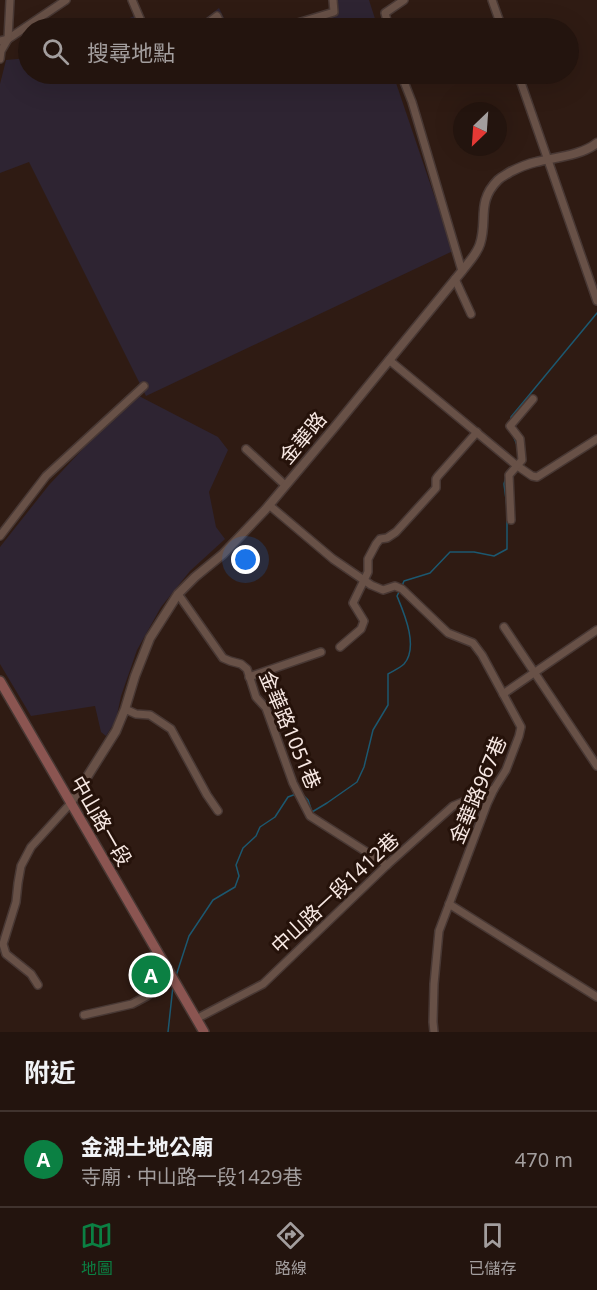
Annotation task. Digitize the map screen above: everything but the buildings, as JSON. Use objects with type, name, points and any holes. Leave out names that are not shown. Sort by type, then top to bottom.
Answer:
[{"type":"main road","name":"中山路一段","points":[[0,681],[199,1027]]},
{"type":"street","points":[[0,59],[1,51],[8,39],[9,0]]},
{"type":"street","points":[[39,18],[66,0]]},
{"type":"street","points":[[132,0],[140,18]]},
{"type":"street","points":[[314,18],[334,12],[333,0]]},
{"type":"street","points":[[386,18],[385,13],[404,0]]},
{"type":"street","points":[[492,0],[498,18]]},
{"type":"street","points":[[0,41],[18,32]]},
{"type":"street","points":[[405,84],[462,271]]},
{"type":"street","points":[[521,84],[597,301]]},
{"type":"street","name":"金華路","points":[[70,804],[116,730],[150,638],[178,594],[223,554],[269,505],[462,271],[481,242],[484,203],[500,177],[518,169],[581,151],[597,143]]},
{"type":"street","points":[[455,279],[471,314]]},
{"type":"street","points":[[389,360],[532,476],[537,477],[597,439]]},
{"type":"street","points":[[0,536],[46,476],[144,386]]},
{"type":"street","points":[[511,520],[509,475],[515,464],[522,459],[520,439],[510,426],[533,399]]},
{"type":"street","points":[[340,647],[361,629],[364,621],[353,603],[365,580],[368,572],[368,558],[376,544],[380,539],[387,538],[396,532],[425,501],[436,488],[438,476],[477,432]]},
{"type":"street","points":[[246,449],[285,485]]},
{"type":"street","name":"金華路967巷","points":[[269,505],[333,559],[371,585],[382,590],[395,586],[402,589],[448,633],[473,643],[521,726],[506,770],[494,789],[439,931],[434,984],[434,1032]]},
{"type":"street","name":"金華路1051巷","points":[[178,594],[224,658],[241,664],[247,669],[256,697],[266,708],[293,783],[310,816],[387,865]]},
{"type":"street","points":[[504,627],[597,766]]},
{"type":"street","points":[[503,694],[597,630]]},
{"type":"street","points":[[249,677],[321,652]]},
{"type":"street","points":[[125,709],[136,714],[150,715],[171,729],[218,811]]},
{"type":"street","name":"中山路一段1412巷","points":[[199,1027],[263,984],[387,865],[453,806],[494,789]]},
{"type":"street","points":[[38,985],[31,974],[6,954],[3,944],[16,902],[21,866],[32,847],[70,804]]},
{"type":"street","points":[[449,904],[597,998]]},
{"type":"street","points":[[84,1015],[132,1004],[172,977]]},
{"type":"shaded area","points":[[332,0],[369,0],[375,18],[306,18],[332,8]]},
{"type":"shaded area","points":[[219,8],[224,18],[206,18]]},
{"type":"shaded area","points":[[141,13],[143,18],[130,18]]},
{"type":"shaded area","points":[[18,59],[18,84],[396,84],[453,251],[146,396],[29,162],[0,173],[0,84],[6,60]]},
{"type":"shaded area","points":[[139,396],[218,437],[228,450],[209,492],[216,527],[225,539],[190,571],[161,607],[137,650],[121,696],[116,720],[106,736],[101,732],[95,706],[31,716],[0,664],[0,547],[49,485],[93,438]]},
{"type":"waterway","points":[[511,419],[597,313]]},
{"type":"waterway","points":[[513,435],[517,445]]},
{"type":"waterway","points":[[402,586],[404,581],[430,573],[450,552],[474,552],[494,556],[507,549],[507,507],[504,484],[506,477]]},
{"type":"waterway","points":[[302,794],[308,800],[312,812],[357,782],[364,767],[373,730],[388,705],[388,674],[404,664],[410,649],[409,630],[397,596],[400,590]]},
{"type":"waterway","points":[[176,976],[189,936],[213,900],[235,887],[239,876],[236,865],[243,848],[256,836],[260,827],[275,817],[288,797],[296,794]]},
{"type":"waterway","points":[[168,1032],[173,986]]},
{"type":"place","name":"金湖土地公廟","points":[[151,975]]}]
